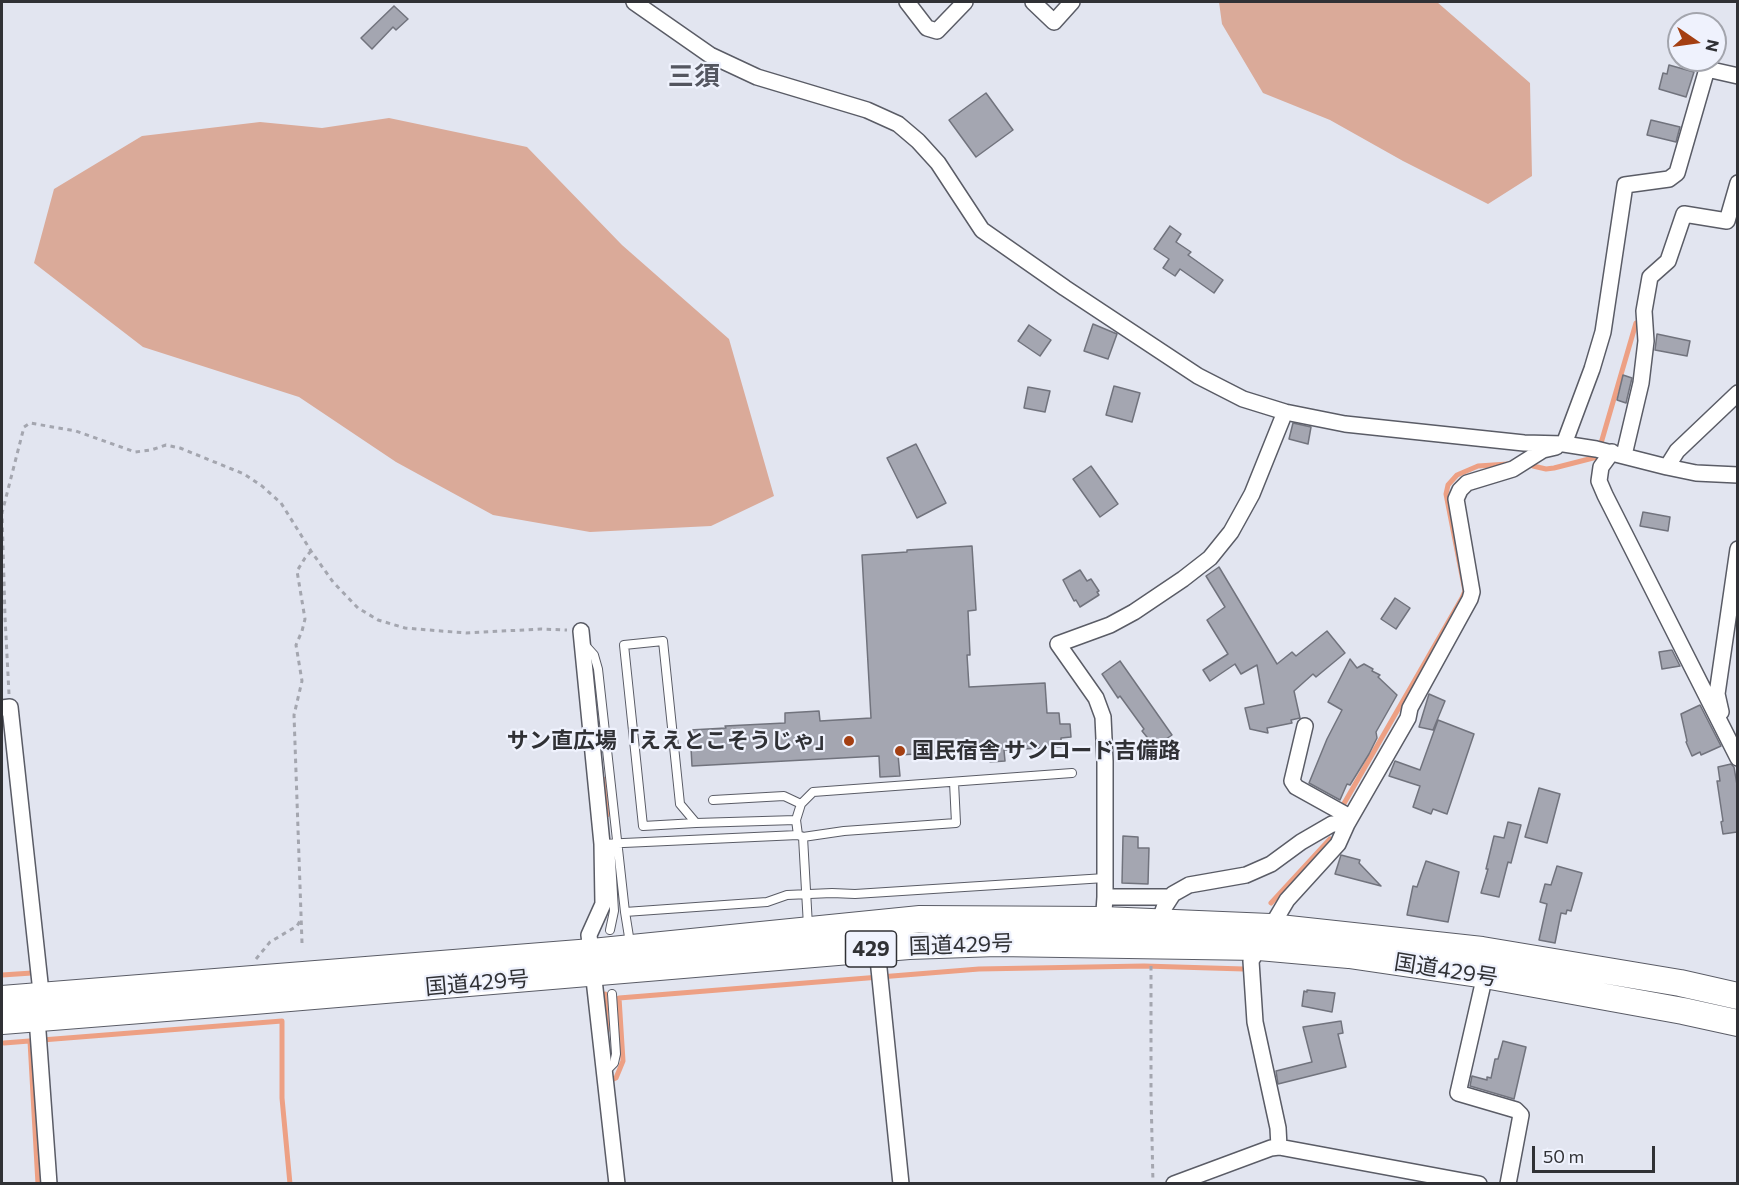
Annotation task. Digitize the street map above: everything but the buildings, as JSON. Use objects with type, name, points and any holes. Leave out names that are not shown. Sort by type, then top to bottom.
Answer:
[{"type":"highway","name":"国道429号","points":[[2,1021],[39,1024],[593,963],[809,943],[920,919],[1103,920],[1154,945],[1265,937],[1497,969],[1680,983],[1737,996]]},
{"type":"highway","name":"国道429号","points":[[593,963],[631,948],[809,943],[878,967],[909,946],[997,943],[1103,920]]},
{"type":"highway","name":"国道429号","points":[[1497,969],[1737,1023]]},
{"type":"highway","name":"国道429号","points":[[2,999],[39,1024]]},
{"type":"street","points":[[634,2],[710,55],[757,77],[867,110],[898,124],[938,163],[982,230],[1198,376],[1244,399],[1285,412],[1345,424],[1524,443],[1564,444],[1610,452],[1696,473],[1737,475]]},
{"type":"street","points":[[907,2],[927,28],[937,31],[965,2]]},
{"type":"street","points":[[1033,2],[1054,22],[1071,2]]},
{"type":"street","points":[[1564,444],[1603,332],[1625,185],[1669,179],[1677,173],[1707,69],[1737,76]]},
{"type":"street","points":[[1737,183],[1727,221],[1684,214],[1668,261],[1650,277],[1644,311],[1646,341],[1641,383],[1601,467],[1599,481],[1737,758]]},
{"type":"street","points":[[1667,467],[1677,451],[1737,393]]},
{"type":"street","points":[[1171,897],[1103,920],[1105,761],[1102,717],[1096,698],[1058,644],[1110,625],[1134,612],[1210,558],[1232,532],[1252,494],[1285,412]]},
{"type":"street","points":[[1279,1147],[1278,1128],[1255,1022],[1251,961],[1287,900],[1338,844],[1408,718],[1410,708],[1470,599],[1472,592],[1456,499],[1460,490],[1467,483],[1514,469],[1543,450],[1564,444]]},
{"type":"street","points":[[1730,742],[1717,694],[1737,549]]},
{"type":"street","points":[[582,637],[610,844],[603,904],[589,935],[617,1184]]},
{"type":"street","points":[[6,708],[39,1024],[49,1184]]},
{"type":"street","points":[[1305,726],[1292,782],[1296,787],[1349,821]]},
{"type":"street","points":[[1154,945],[1164,908],[1173,894],[1189,885],[1246,875],[1271,864],[1301,842],[1332,824],[1349,821]]},
{"type":"street","points":[[878,967],[901,1184]]},
{"type":"street","points":[[1497,969],[1458,1093],[1516,1110],[1521,1115],[1508,1184]]},
{"type":"street","points":[[1174,1184],[1279,1147],[1479,1184]]},
{"type":"lane","points":[[696,823],[680,804],[663,641],[624,645],[643,826],[796,820]]},
{"type":"lane","points":[[809,943],[800,836],[796,820],[801,804],[813,792],[1072,773]]},
{"type":"lane","points":[[610,844],[800,836],[956,823],[954,782]]},
{"type":"lane","points":[[713,800],[784,796],[801,804]]},
{"type":"lane","points":[[610,844],[631,948]]},
{"type":"lane","points":[[610,844],[614,911],[610,930]]},
{"type":"lane","points":[[625,912],[767,902],[787,895],[855,894],[1105,879]]},
{"type":"lane","points":[[605,1072],[614,1063],[616,1054],[612,994]]},
{"type":"path","points":[[6,708],[2,513],[24,427],[30,423],[76,431],[135,452],[166,445],[180,448],[244,474],[262,486],[280,503],[333,582],[358,608],[378,620],[405,628],[466,633],[541,629],[582,637]]},
{"type":"path","points":[[302,943],[294,715],[302,681],[296,645],[305,619],[297,571],[311,551]]},
{"type":"path","points":[[1153,1184],[1151,1093],[1154,945]]},
{"type":"shaded area","points":[[1219,2],[1437,2],[1530,83],[1532,176],[1488,204],[1403,161],[1330,120],[1263,93],[1222,24]]},
{"type":"shaded area","points":[[389,118],[527,147],[622,245],[729,339],[774,496],[711,526],[590,532],[493,515],[396,462],[299,397],[143,347],[34,263],[54,189],[142,136],[260,122],[322,128]]},
{"type":"waterway","points":[[1533,466],[1554,468],[1597,457],[1636,323]]},
{"type":"waterway","points":[[1342,807],[1465,591],[1446,494],[1448,485],[1457,475],[1478,466],[1508,464]]},
{"type":"waterway","points":[[603,779],[607,815]]},
{"type":"waterway","points":[[1271,903],[1330,839]]},
{"type":"waterway","points":[[611,1084],[611,1080],[616,1078],[623,1061],[619,998],[979,969],[1144,966],[1244,969]]},
{"type":"waterway","points":[[2,975],[32,973]]},
{"type":"waterway","points":[[605,994],[607,1031]]},
{"type":"waterway","points":[[4,1043],[282,1021],[282,1098],[290,1184]]},
{"type":"waterway","points":[[30,1041],[38,1184]]},
{"type":"place","name":"サン直広場「ええとこそうじゃ」","points":[[849,741]]},
{"type":"place","name":"国民宿舎 サンロード吉備路","points":[[900,751]]},
{"type":"district","name":"三須","points":[[694,76]]}]
